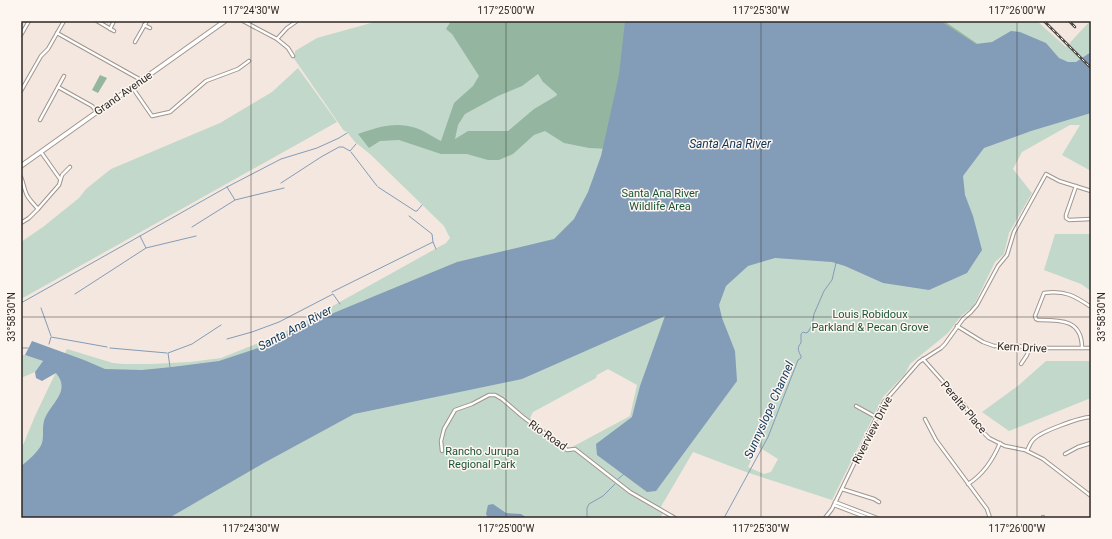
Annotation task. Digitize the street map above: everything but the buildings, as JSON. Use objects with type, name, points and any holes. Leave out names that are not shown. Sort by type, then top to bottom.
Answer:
[{"type":"street","points":[[21,35],[29,21]]},
{"type":"street","points":[[21,91],[23,85],[41,56],[48,50],[64,21]]},
{"type":"street","points":[[97,21],[114,31]]},
{"type":"street","points":[[110,29],[114,21]]},
{"type":"street","points":[[135,42],[147,21]]},
{"type":"street","name":"Grand Avenue","points":[[21,166],[225,21]]},
{"type":"street","points":[[243,21],[277,39],[288,48],[293,56]]},
{"type":"street","points":[[277,39],[287,28],[297,21]]},
{"type":"street","points":[[144,25],[150,28]]},
{"type":"street","points":[[57,33],[141,80]]},
{"type":"street","points":[[132,87],[152,116],[170,112],[206,82],[238,69],[249,61]]},
{"type":"street","points":[[40,120],[64,76]]},
{"type":"street","points":[[58,87],[92,106],[97,112]]},
{"type":"street","points":[[41,152],[60,179]]},
{"type":"street","points":[[21,223],[29,218],[38,209],[59,185],[60,179],[70,167]]},
{"type":"street","name":"Riverview Drive","points":[[825,518],[842,489],[884,402],[913,368],[923,359],[941,348],[951,337],[963,319],[976,307],[998,266],[1007,255],[1014,232],[1046,174],[1059,181],[1076,186]]},
{"type":"street","points":[[21,177],[24,184],[25,193],[29,200],[38,209]]},
{"type":"street","points":[[1091,191],[1076,186],[1066,215],[1066,218],[1069,220],[1091,219]]},
{"type":"street","points":[[1082,348],[1078,331],[1067,322],[1060,320],[1038,320],[1035,316],[1044,293],[1064,293],[1072,295],[1091,307]]},
{"type":"street","name":"Kern Drive","points":[[958,326],[987,344],[996,346],[1019,346],[1029,348],[1091,348]]},
{"type":"street","points":[[1021,364],[1027,355],[1029,348]]},
{"type":"street","name":"Peralta Place","points":[[923,359],[964,405],[982,431],[990,438],[1000,443],[1027,451],[1043,459],[1091,496]]},
{"type":"street","name":"Rio Road","points":[[442,451],[441,441],[444,429],[455,410],[472,404],[489,395],[495,395],[566,450],[575,450],[630,492],[676,518]]},
{"type":"street","points":[[856,406],[876,417]]},
{"type":"street","points":[[1027,451],[1032,440],[1040,435],[1082,418],[1091,417]]},
{"type":"street","points":[[925,419],[936,440],[986,509],[990,518]]},
{"type":"street","points":[[968,484],[975,480],[992,460],[1000,443]]},
{"type":"street","points":[[1065,454],[1078,447],[1091,443]]},
{"type":"street","points":[[842,489],[880,502]]},
{"type":"street","points":[[834,504],[870,517],[877,518]]},
{"type":"green space","name":"Santa Ana River Wildlife Area","points":[[374,21],[1037,21],[1066,47],[1091,21],[1091,171],[1062,155],[1080,125],[1070,125],[1022,152],[1013,169],[1032,193],[1009,233],[1004,254],[995,262],[973,307],[961,316],[948,333],[910,364],[905,374],[883,397],[832,500],[746,472],[693,452],[659,510],[663,513],[660,518],[21,518],[21,450],[35,416],[67,349],[113,363],[123,364],[190,362],[221,358],[293,328],[446,243],[450,238],[444,226],[370,154],[355,142],[346,131],[344,131],[293,57],[295,55],[295,51],[317,38]],"holes":[[[608,369],[637,385],[630,416],[570,449],[530,418],[533,412],[596,378],[597,375]],[[757,446],[778,459],[771,472],[764,474],[748,467]]]},
{"type":"green space","points":[[451,21],[944,21],[979,45],[1037,40],[610,149],[589,148],[564,143],[545,131],[534,135],[513,154],[499,160],[488,160],[467,154],[441,154],[399,140],[380,141],[369,148],[358,134],[379,127],[394,125],[416,128],[441,141],[454,103],[473,86],[479,76],[452,34],[446,29]],"holes":[[[538,74],[543,82],[557,94],[556,96],[534,109],[508,131],[468,131],[455,139],[458,125],[465,114],[498,96],[522,86]]]},
{"type":"green space","points":[[298,68],[337,122],[21,299],[21,242],[43,227],[79,198],[86,189],[111,169],[220,123],[272,92]]},
{"type":"green space","points":[[100,75],[107,78],[98,93],[92,90]]},
{"type":"green space","points":[[1055,234],[1091,234],[1091,291],[1081,284],[1044,270]]},
{"type":"green space","points":[[21,355],[43,361],[35,372],[21,378]]},
{"type":"green space","points":[[1046,361],[1091,361],[1091,398],[1009,431],[982,412],[1019,385]]},
{"type":"water","name":"Santa Ana River","points":[[625,21],[940,21],[976,44],[992,42],[1011,31],[1020,32],[1046,43],[1059,58],[1068,62],[1076,62],[1091,52],[1091,113],[1031,131],[984,148],[963,176],[965,195],[973,216],[982,250],[967,273],[929,290],[883,283],[845,266],[832,262],[775,258],[748,266],[726,286],[719,305],[722,318],[735,351],[737,381],[656,491],[647,492],[597,455],[596,444],[632,417],[640,386],[665,316],[522,379],[354,414],[262,464],[169,518],[21,518],[21,466],[33,456],[41,446],[43,440],[44,421],[58,398],[62,386],[56,373],[42,381],[36,378],[35,372],[43,361],[25,355],[32,341],[105,369],[142,370],[219,361],[258,348],[319,319],[457,262],[554,239],[574,219],[588,192],[601,156],[619,75]]},
{"type":"water","points":[[493,504],[506,513],[521,514],[527,518],[488,518],[486,514],[488,505]]},
{"type":"waterway","points":[[21,303],[227,187],[281,159],[317,148],[347,133]]},
{"type":"waterway","points":[[281,183],[339,147],[343,147],[350,151],[356,144]]},
{"type":"waterway","points":[[351,152],[377,186]]},
{"type":"waterway","points":[[192,227],[235,200],[227,187]]},
{"type":"waterway","points":[[378,187],[415,211],[417,211],[422,205]]},
{"type":"waterway","points":[[235,200],[284,188]]},
{"type":"waterway","points":[[409,216],[432,234],[433,242]]},
{"type":"waterway","points":[[75,294],[146,248],[140,236]]},
{"type":"waterway","points":[[146,248],[196,236]]},
{"type":"waterway","points":[[332,292],[433,242],[436,249]]},
{"type":"waterway","name":"Sunnyslope Channel","points":[[724,518],[768,437],[798,360],[801,358],[798,349],[801,343],[801,334],[803,332],[808,332],[812,325],[814,314],[824,291],[832,280],[837,263]]},
{"type":"waterway","points":[[227,339],[279,322],[333,294],[340,304]]},
{"type":"waterway","points":[[41,308],[51,336]]},
{"type":"waterway","points":[[170,367],[168,353],[192,344],[221,325]]},
{"type":"waterway","points":[[49,344],[51,337],[107,347]]},
{"type":"waterway","points":[[21,348],[28,348]]},
{"type":"waterway","points":[[110,348],[167,353]]},
{"type":"waterway","points":[[618,479],[624,474]]},
{"type":"waterway","points":[[587,518],[587,508],[589,504],[603,496],[615,484]]},
{"type":"railway","points":[[1044,21],[1091,68]]},
{"type":"railway","points":[[1069,21],[1075,27]]},
{"type":"park label","name":"Louis Robidoux Parkland & Pecan Grove","points":[[870,320]]},
{"type":"park label","name":"Rancho Jurupa Regional Park","points":[[482,457]]}]
